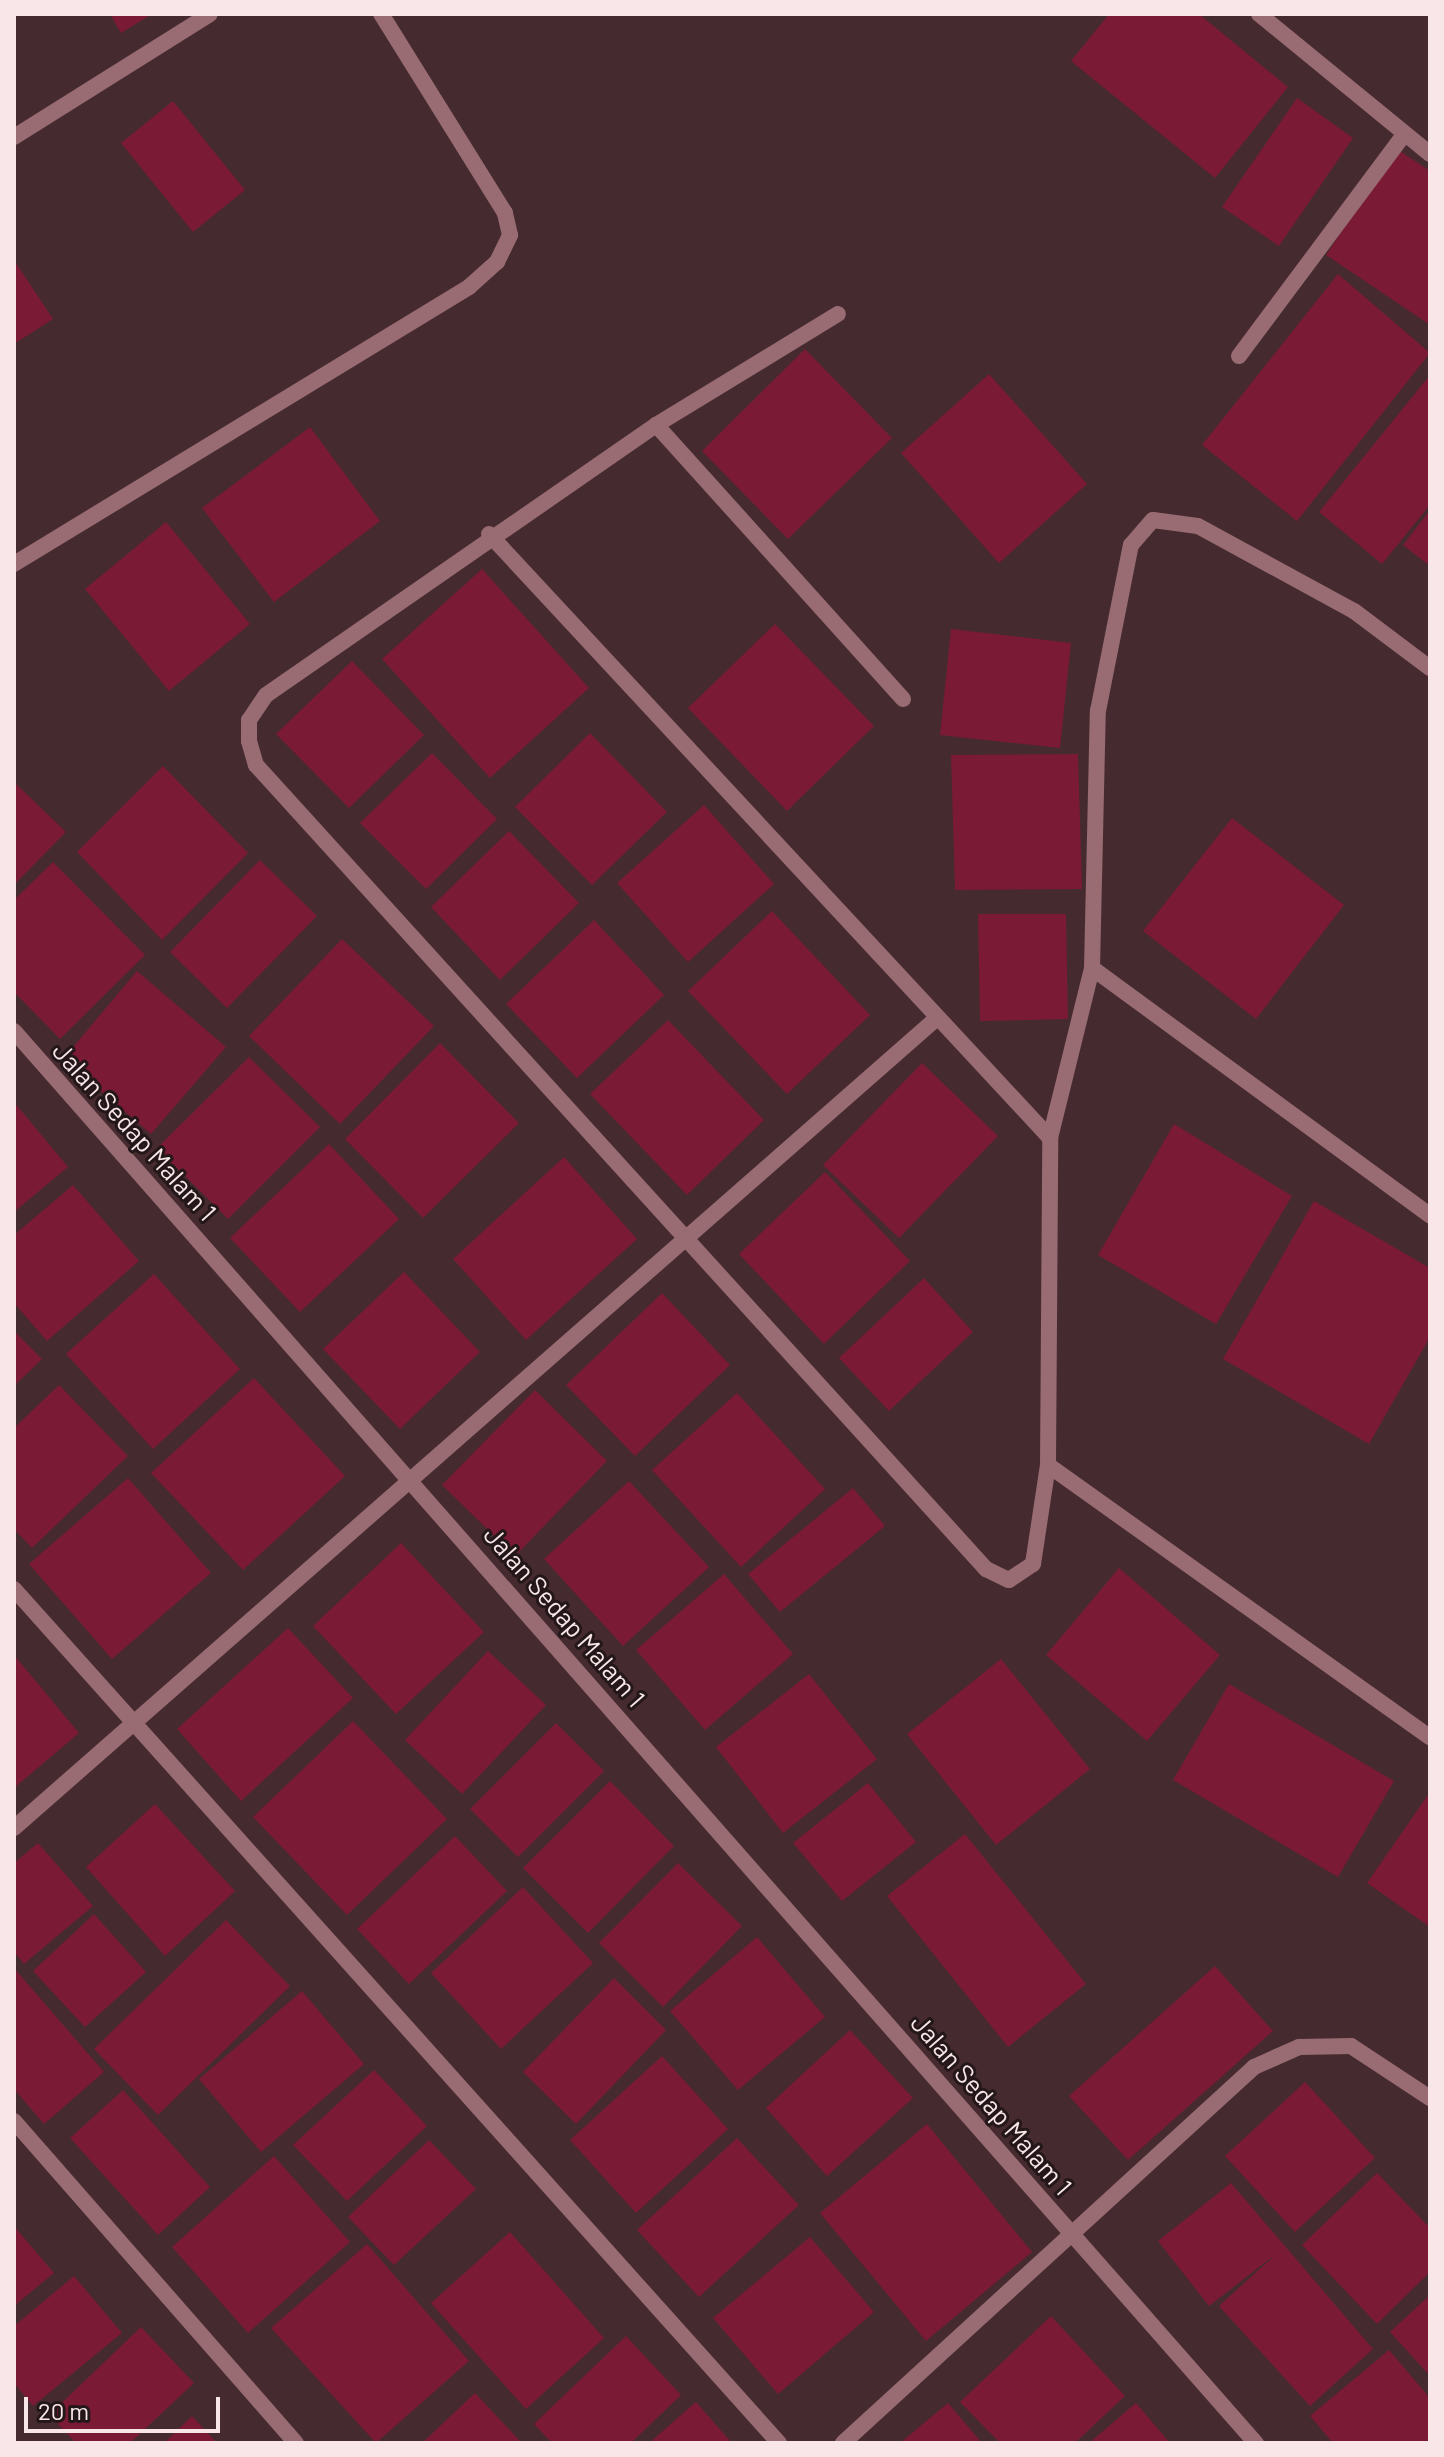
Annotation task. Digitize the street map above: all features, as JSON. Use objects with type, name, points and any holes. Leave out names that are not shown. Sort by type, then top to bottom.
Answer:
[{"type":"street","points":[[14,137],[210,14]]},
{"type":"street","points":[[14,564],[469,287],[497,262],[510,235],[505,213],[381,14]]},
{"type":"street","points":[[1259,14],[1403,136],[1430,154]]},
{"type":"street","points":[[1239,356],[1403,136]]},
{"type":"street","points":[[838,314],[656,425],[489,534],[266,695],[249,720],[249,741],[256,765],[986,1569],[1009,1580],[1033,1564],[1048,1465],[1050,1138],[1092,968],[1098,711],[1131,545],[1141,529],[1153,520],[1198,526],[1354,611],[1430,668]]},
{"type":"street","points":[[656,425],[903,699]]},
{"type":"street","points":[[489,534],[1050,1138]]},
{"type":"street","points":[[1092,968],[1430,1215]]},
{"type":"street","points":[[14,1828],[684,1235],[937,1018]]},
{"type":"street","name":"Jalan Sedap Malam 1","points":[[14,1031],[412,1477],[1256,2443]]},
{"type":"street","points":[[1048,1465],[1430,1737]]},
{"type":"street","points":[[14,1589],[779,2443]]},
{"type":"street","points":[[843,2443],[1076,2236],[1254,2067],[1299,2047],[1351,2046],[1430,2098]]},
{"type":"street","points":[[14,2121],[296,2443]]},
{"type":"building","points":[[110,14],[152,14],[121,33]]},
{"type":"building","points":[[1109,14],[1199,14],[1288,87],[1215,178],[1071,61]]},
{"type":"building","points":[[1297,98],[1353,138],[1279,246],[1222,207]]},
{"type":"building","points":[[173,101],[245,190],[193,232],[121,143]]},
{"type":"building","points":[[1397,149],[1430,171],[1430,325],[1326,255]]},
{"type":"building","points":[[14,260],[53,319],[14,344]]},
{"type":"building","points":[[1338,274],[1430,353],[1297,521],[1202,445]]},
{"type":"building","points":[[805,349],[892,438],[788,539],[702,451]]},
{"type":"building","points":[[989,374],[1087,484],[999,563],[901,453]]},
{"type":"building","points":[[1430,375],[1430,505],[1382,564],[1319,512]]},
{"type":"building","points":[[310,427],[380,521],[274,602],[202,508]]},
{"type":"building","points":[[1430,510],[1430,566],[1403,545]]},
{"type":"building","points":[[166,522],[250,624],[169,691],[85,589]]},
{"type":"building","points":[[482,569],[589,688],[490,778],[382,659]]},
{"type":"building","points":[[775,624],[874,726],[787,811],[688,708]]},
{"type":"building","points":[[951,629],[1071,643],[1060,748],[940,735]]},
{"type":"building","points":[[352,661],[424,735],[349,808],[276,734]]},
{"type":"building","points":[[590,733],[667,812],[592,885],[515,807]]},
{"type":"building","points":[[432,753],[497,819],[426,889],[360,823]]},
{"type":"building","points":[[1078,754],[1082,889],[955,890],[951,755]]},
{"type":"building","points":[[163,766],[248,853],[162,940],[77,852]]},
{"type":"building","points":[[14,782],[66,832],[14,885]]},
{"type":"building","points":[[704,805],[774,884],[688,962],[617,883]]},
{"type":"building","points":[[1232,818],[1344,905],[1256,1019],[1143,931]]},
{"type":"building","points":[[509,831],[579,903],[500,980],[431,907]]},
{"type":"building","points":[[260,860],[317,916],[227,1008],[170,952]]},
{"type":"building","points":[[53,862],[145,955],[60,1039],[14,992],[14,900]]},
{"type":"building","points":[[772,911],[870,1015],[787,1094],[688,991]]},
{"type":"building","points":[[978,914],[1066,914],[1068,1019],[980,1021]]},
{"type":"building","points":[[594,920],[664,995],[577,1078],[506,1004]]},
{"type":"building","points":[[342,939],[434,1026],[340,1124],[249,1036]]},
{"type":"building","points":[[137,971],[226,1047],[151,1134],[63,1059]]},
{"type":"building","points":[[668,1020],[764,1120],[687,1195],[590,1094]]},
{"type":"building","points":[[440,1043],[519,1123],[423,1218],[345,1139]]},
{"type":"building","points":[[249,1057],[320,1127],[228,1219],[157,1148]]},
{"type":"building","points":[[922,1063],[998,1136],[899,1238],[823,1165]]},
{"type":"building","points":[[14,1102],[68,1167],[14,1212]]},
{"type":"building","points":[[1174,1124],[1292,1196],[1216,1324],[1098,1255]]},
{"type":"building","points":[[329,1144],[399,1219],[300,1312],[230,1238]]},
{"type":"building","points":[[564,1157],[637,1239],[526,1340],[453,1259]]},
{"type":"building","points":[[825,1172],[910,1261],[824,1344],[739,1254]]},
{"type":"building","points":[[73,1185],[139,1261],[47,1341],[14,1303],[14,1235]]},
{"type":"building","points":[[1314,1201],[1430,1268],[1430,1337],[1369,1444],[1223,1359]]},
{"type":"building","points":[[404,1272],[480,1352],[400,1429],[323,1349]]},
{"type":"building","points":[[154,1274],[240,1369],[153,1449],[66,1354]]},
{"type":"building","points":[[924,1278],[973,1332],[889,1411],[839,1358]]},
{"type":"building","points":[[662,1293],[730,1365],[635,1456],[566,1385]]},
{"type":"building","points":[[14,1331],[42,1359],[14,1386]]},
{"type":"building","points":[[254,1378],[345,1476],[243,1570],[151,1473]]},
{"type":"building","points":[[59,1385],[128,1456],[32,1548],[14,1529],[14,1428]]},
{"type":"building","points":[[535,1390],[607,1461],[515,1556],[442,1485]]},
{"type":"building","points":[[737,1393],[825,1489],[741,1567],[652,1470]]},
{"type":"building","points":[[128,1478],[211,1573],[112,1659],[29,1564]]},
{"type":"building","points":[[629,1481],[709,1567],[623,1646],[544,1559]]},
{"type":"building","points":[[853,1488],[885,1526],[780,1612],[748,1574]]},
{"type":"building","points":[[401,1543],[484,1632],[396,1714],[313,1626]]},
{"type":"building","points":[[1119,1568],[1220,1655],[1147,1741],[1046,1655]]},
{"type":"building","points":[[724,1574],[793,1654],[705,1730],[636,1650]]},
{"type":"building","points":[[288,1628],[353,1698],[241,1801],[177,1729]]},
{"type":"building","points":[[488,1651],[546,1705],[462,1794],[405,1740]]},
{"type":"building","points":[[14,1655],[79,1733],[14,1788]]},
{"type":"building","points":[[1001,1659],[1090,1769],[996,1845],[907,1734]]},
{"type":"building","points":[[809,1674],[877,1759],[783,1833],[716,1747]]},
{"type":"building","points":[[1229,1684],[1394,1781],[1338,1877],[1173,1780]]},
{"type":"building","points":[[353,1721],[447,1819],[347,1915],[253,1817]]},
{"type":"building","points":[[556,1723],[604,1771],[518,1857],[470,1809]]},
{"type":"building","points":[[610,1781],[674,1846],[588,1933],[523,1868]]},
{"type":"building","points":[[868,1783],[916,1842],[842,1901],[793,1843]]},
{"type":"building","points":[[1430,1792],[1430,1927],[1367,1883]]},
{"type":"building","points":[[155,1804],[235,1891],[165,1956],[86,1867]]},
{"type":"building","points":[[965,1834],[1086,1984],[1008,2047],[887,1896]]},
{"type":"building","points":[[455,1836],[507,1891],[409,1984],[357,1929]]},
{"type":"building","points":[[38,1843],[93,1906],[24,1964],[14,1952],[14,1863]]},
{"type":"building","points":[[678,1863],[742,1926],[663,2007],[599,1943]]},
{"type":"building","points":[[523,1887],[593,1963],[501,2049],[431,1973]]},
{"type":"building","points":[[94,1914],[146,1972],[85,2027],[33,1971]]},
{"type":"building","points":[[226,1920],[290,1986],[158,2115],[94,2049]]},
{"type":"building","points":[[757,1937],[825,2017],[738,2090],[670,2011]]},
{"type":"building","points":[[1215,1966],[1273,2031],[1128,2160],[1069,2096]]},
{"type":"building","points":[[14,1968],[104,2072],[44,2124],[14,2089]]},
{"type":"building","points":[[614,1978],[666,2030],[576,2124],[523,2072]]},
{"type":"building","points":[[302,1991],[364,2064],[261,2152],[199,2079]]},
{"type":"building","points":[[850,2030],[913,2098],[827,2176],[766,2108]]},
{"type":"building","points":[[662,2056],[728,2129],[636,2213],[570,2140]]},
{"type":"building","points":[[374,2070],[427,2126],[347,2201],[293,2145]]},
{"type":"building","points":[[1305,2082],[1375,2158],[1295,2232],[1225,2156]]},
{"type":"building","points":[[123,2090],[210,2187],[158,2235],[70,2138]]},
{"type":"building","points":[[927,2124],[1032,2252],[926,2341],[820,2213]]},
{"type":"building","points":[[737,2138],[799,2205],[699,2297],[637,2230]]},
{"type":"building","points":[[429,2140],[476,2189],[394,2265],[348,2217]]},
{"type":"building","points":[[274,2156],[350,2242],[248,2333],[172,2247]]},
{"type":"building","points":[[1377,2173],[1430,2228],[1430,2272],[1377,2324],[1302,2245]]},
{"type":"building","points":[[1231,2183],[1373,2349],[1310,2406],[1219,2306],[1276,2254],[1209,2306],[1158,2241]]},
{"type":"building","points":[[14,2226],[54,2273],[14,2306]]},
{"type":"building","points":[[510,2232],[604,2338],[526,2409],[431,2303]]},
{"type":"building","points":[[810,2237],[874,2312],[778,2394],[713,2318]]},
{"type":"building","points":[[367,2244],[469,2361],[376,2443],[271,2328]]},
{"type":"building","points":[[74,2276],[122,2333],[33,2406],[14,2383],[14,2326]]},
{"type":"building","points":[[1430,2295],[1430,2376],[1390,2332]]},
{"type":"building","points":[[1051,2316],[1125,2396],[1075,2443],[1000,2443],[960,2402]]},
{"type":"building","points":[[141,2327],[194,2383],[130,2443],[76,2443],[49,2415]]},
{"type":"building","points":[[626,2336],[681,2395],[631,2443],[552,2443],[534,2424]]},
{"type":"building","points":[[1389,2350],[1430,2398],[1430,2443],[1333,2443],[1310,2416]]},
{"type":"building","points":[[475,2393],[522,2443],[422,2443]]},
{"type":"building","points":[[696,2402],[732,2443],[649,2443]]},
{"type":"building","points":[[948,2403],[982,2443],[900,2443]]},
{"type":"building","points":[[1136,2403],[1170,2443],[1089,2443]]},
{"type":"building","points":[[192,2416],[217,2443],[164,2443]]}]
